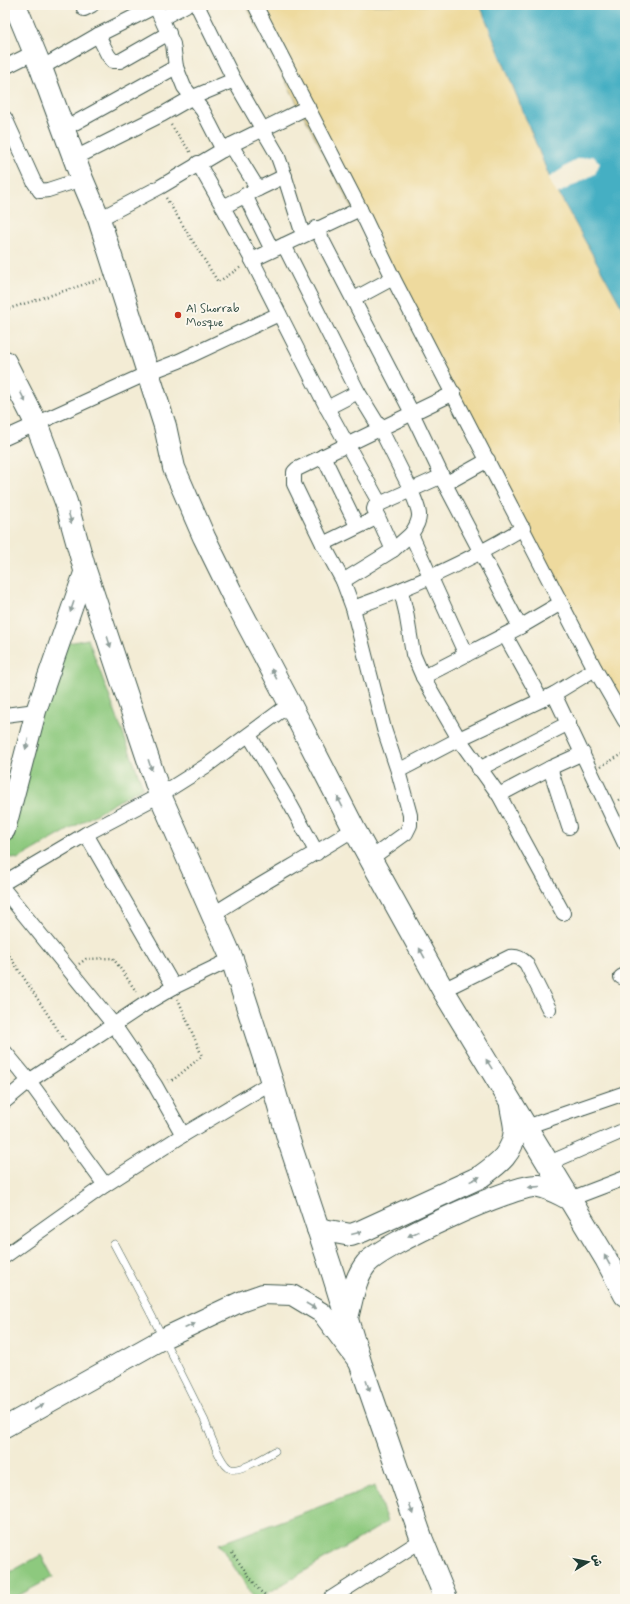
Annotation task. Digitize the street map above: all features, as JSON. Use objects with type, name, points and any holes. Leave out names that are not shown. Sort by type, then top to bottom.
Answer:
[{"type":"highway","points":[[17,6],[98,219],[165,426],[174,468],[213,557],[354,829],[443,990],[549,1163],[606,1259],[625,1295]]},
{"type":"highway","points":[[5,362],[36,423],[66,502],[85,570],[160,795],[232,959],[361,1365],[422,1540],[446,1599]]},
{"type":"highway","points":[[318,1229],[350,1235],[362,1232],[480,1177],[496,1166],[509,1151],[515,1130],[509,1097]]},
{"type":"highway","points":[[347,1318],[357,1280],[367,1263],[399,1241],[450,1217],[514,1190],[539,1186],[570,1199]]},
{"type":"street","points":[[5,67],[38,60],[157,10],[186,5]]},
{"type":"street","points":[[197,5],[234,80],[277,154],[303,236]]},
{"type":"street","points":[[255,5],[360,209],[393,278],[596,669],[625,721]]},
{"type":"street","points":[[157,10],[174,49],[176,67],[184,87],[191,98],[203,111],[227,148],[258,189]]},
{"type":"street","points":[[98,35],[111,60],[115,62],[120,61],[168,33]]},
{"type":"street","points":[[64,129],[176,67]]},
{"type":"street","points":[[75,158],[163,114],[191,98],[234,80]]},
{"type":"street","points":[[98,219],[160,187],[227,148],[308,107]]},
{"type":"street","points":[[5,118],[34,182],[40,191],[48,190],[82,179]]},
{"type":"street","points":[[198,164],[252,260],[327,408],[348,444],[379,510],[394,550]]},
{"type":"street","points":[[223,207],[244,195],[285,176]]},
{"type":"street","points":[[244,195],[278,248],[358,392],[380,428],[410,490],[420,518],[412,534],[394,550],[343,581]]},
{"type":"street","points":[[252,260],[303,236],[316,228],[360,209]]},
{"type":"street","points":[[316,228],[354,299],[444,480],[520,627]]},
{"type":"street","points":[[354,299],[393,278]]},
{"type":"street","points":[[5,438],[148,373],[179,361],[279,314]]},
{"type":"street","points":[[327,408],[358,392]]},
{"type":"street","points":[[370,859],[406,833],[410,825],[410,815],[398,771],[384,729],[353,608],[343,581],[294,484],[294,472],[297,468],[454,393]]},
{"type":"street","points":[[323,456],[357,526]]},
{"type":"street","points":[[323,544],[357,526],[410,490],[444,480],[488,460]]},
{"type":"street","points":[[353,608],[431,578],[482,553],[524,528]]},
{"type":"street","points":[[412,534],[466,655]]},
{"type":"street","points":[[6,824],[36,711],[85,570]]},
{"type":"street","points":[[401,590],[412,648],[423,677],[459,739],[499,795],[563,913]]},
{"type":"street","points":[[423,677],[506,635],[562,603]]},
{"type":"street","points":[[506,635],[541,700]]},
{"type":"street","points":[[398,771],[459,739],[554,694],[596,669]]},
{"type":"street","points":[[554,694],[592,771],[625,844]]},
{"type":"street","points":[[5,882],[86,834],[160,795],[206,766],[290,704]]},
{"type":"street","points":[[5,715],[36,711]]},
{"type":"street","points":[[479,769],[569,723]]},
{"type":"street","points":[[249,735],[289,802],[317,853]]},
{"type":"street","points":[[499,795],[550,768],[583,753]]},
{"type":"street","points":[[550,768],[568,827]]},
{"type":"street","points":[[212,915],[245,894],[317,853],[354,829]]},
{"type":"street","points":[[86,834],[174,987]]},
{"type":"street","points":[[5,891],[72,971],[114,1025],[155,1085],[183,1135]]},
{"type":"street","points":[[443,990],[510,957],[515,956],[522,959],[526,963],[548,1009]]},
{"type":"street","points":[[5,1101],[29,1081],[72,1051],[145,1004],[174,987],[232,959]]},
{"type":"street","points":[[5,1052],[29,1081],[104,1185]]},
{"type":"street","points":[[5,1256],[104,1185],[183,1135],[272,1082]]},
{"type":"street","points":[[526,1127],[625,1093]]},
{"type":"street","points":[[549,1163],[623,1135]]},
{"type":"street","points":[[570,1199],[625,1178]]},
{"type":"street","points":[[5,1427],[164,1338],[240,1302],[263,1294],[292,1296],[322,1313],[361,1365]]},
{"type":"street","points":[[330,1599],[422,1540]]},
{"type":"lane","points":[[114,1244],[164,1338],[224,1464],[230,1469],[235,1470],[255,1462],[275,1451]]},
{"type":"path","points":[[163,114],[198,164]]},
{"type":"path","points":[[160,187],[218,282],[252,260]]},
{"type":"path","points":[[5,310],[117,275]]},
{"type":"path","points":[[592,771],[625,753]]},
{"type":"path","points":[[5,949],[72,1051]]},
{"type":"path","points":[[72,971],[86,959],[113,958],[145,1004]]},
{"type":"path","points":[[155,1085],[173,1080],[202,1056],[174,987]]},
{"type":"path","points":[[232,1553],[260,1591],[270,1599]]},
{"type":"green space","points":[[88,639],[143,787],[18,859],[5,856],[5,846],[58,645]]},
{"type":"green space","points":[[375,1486],[387,1522],[258,1599],[255,1599],[219,1544]]},
{"type":"green space","points":[[41,1555],[53,1577],[12,1599],[5,1599],[5,1575]]},
{"type":"sand","points":[[246,5],[618,5],[625,19],[625,729]]},
{"type":"water","points":[[480,5],[625,5],[625,313],[549,176]]},
{"type":"pier","points":[[593,156],[600,163],[595,174],[557,194],[548,178],[577,159]]},
{"type":"place","name":"Al Shorrab Mosque","points":[[178,315]]}]
